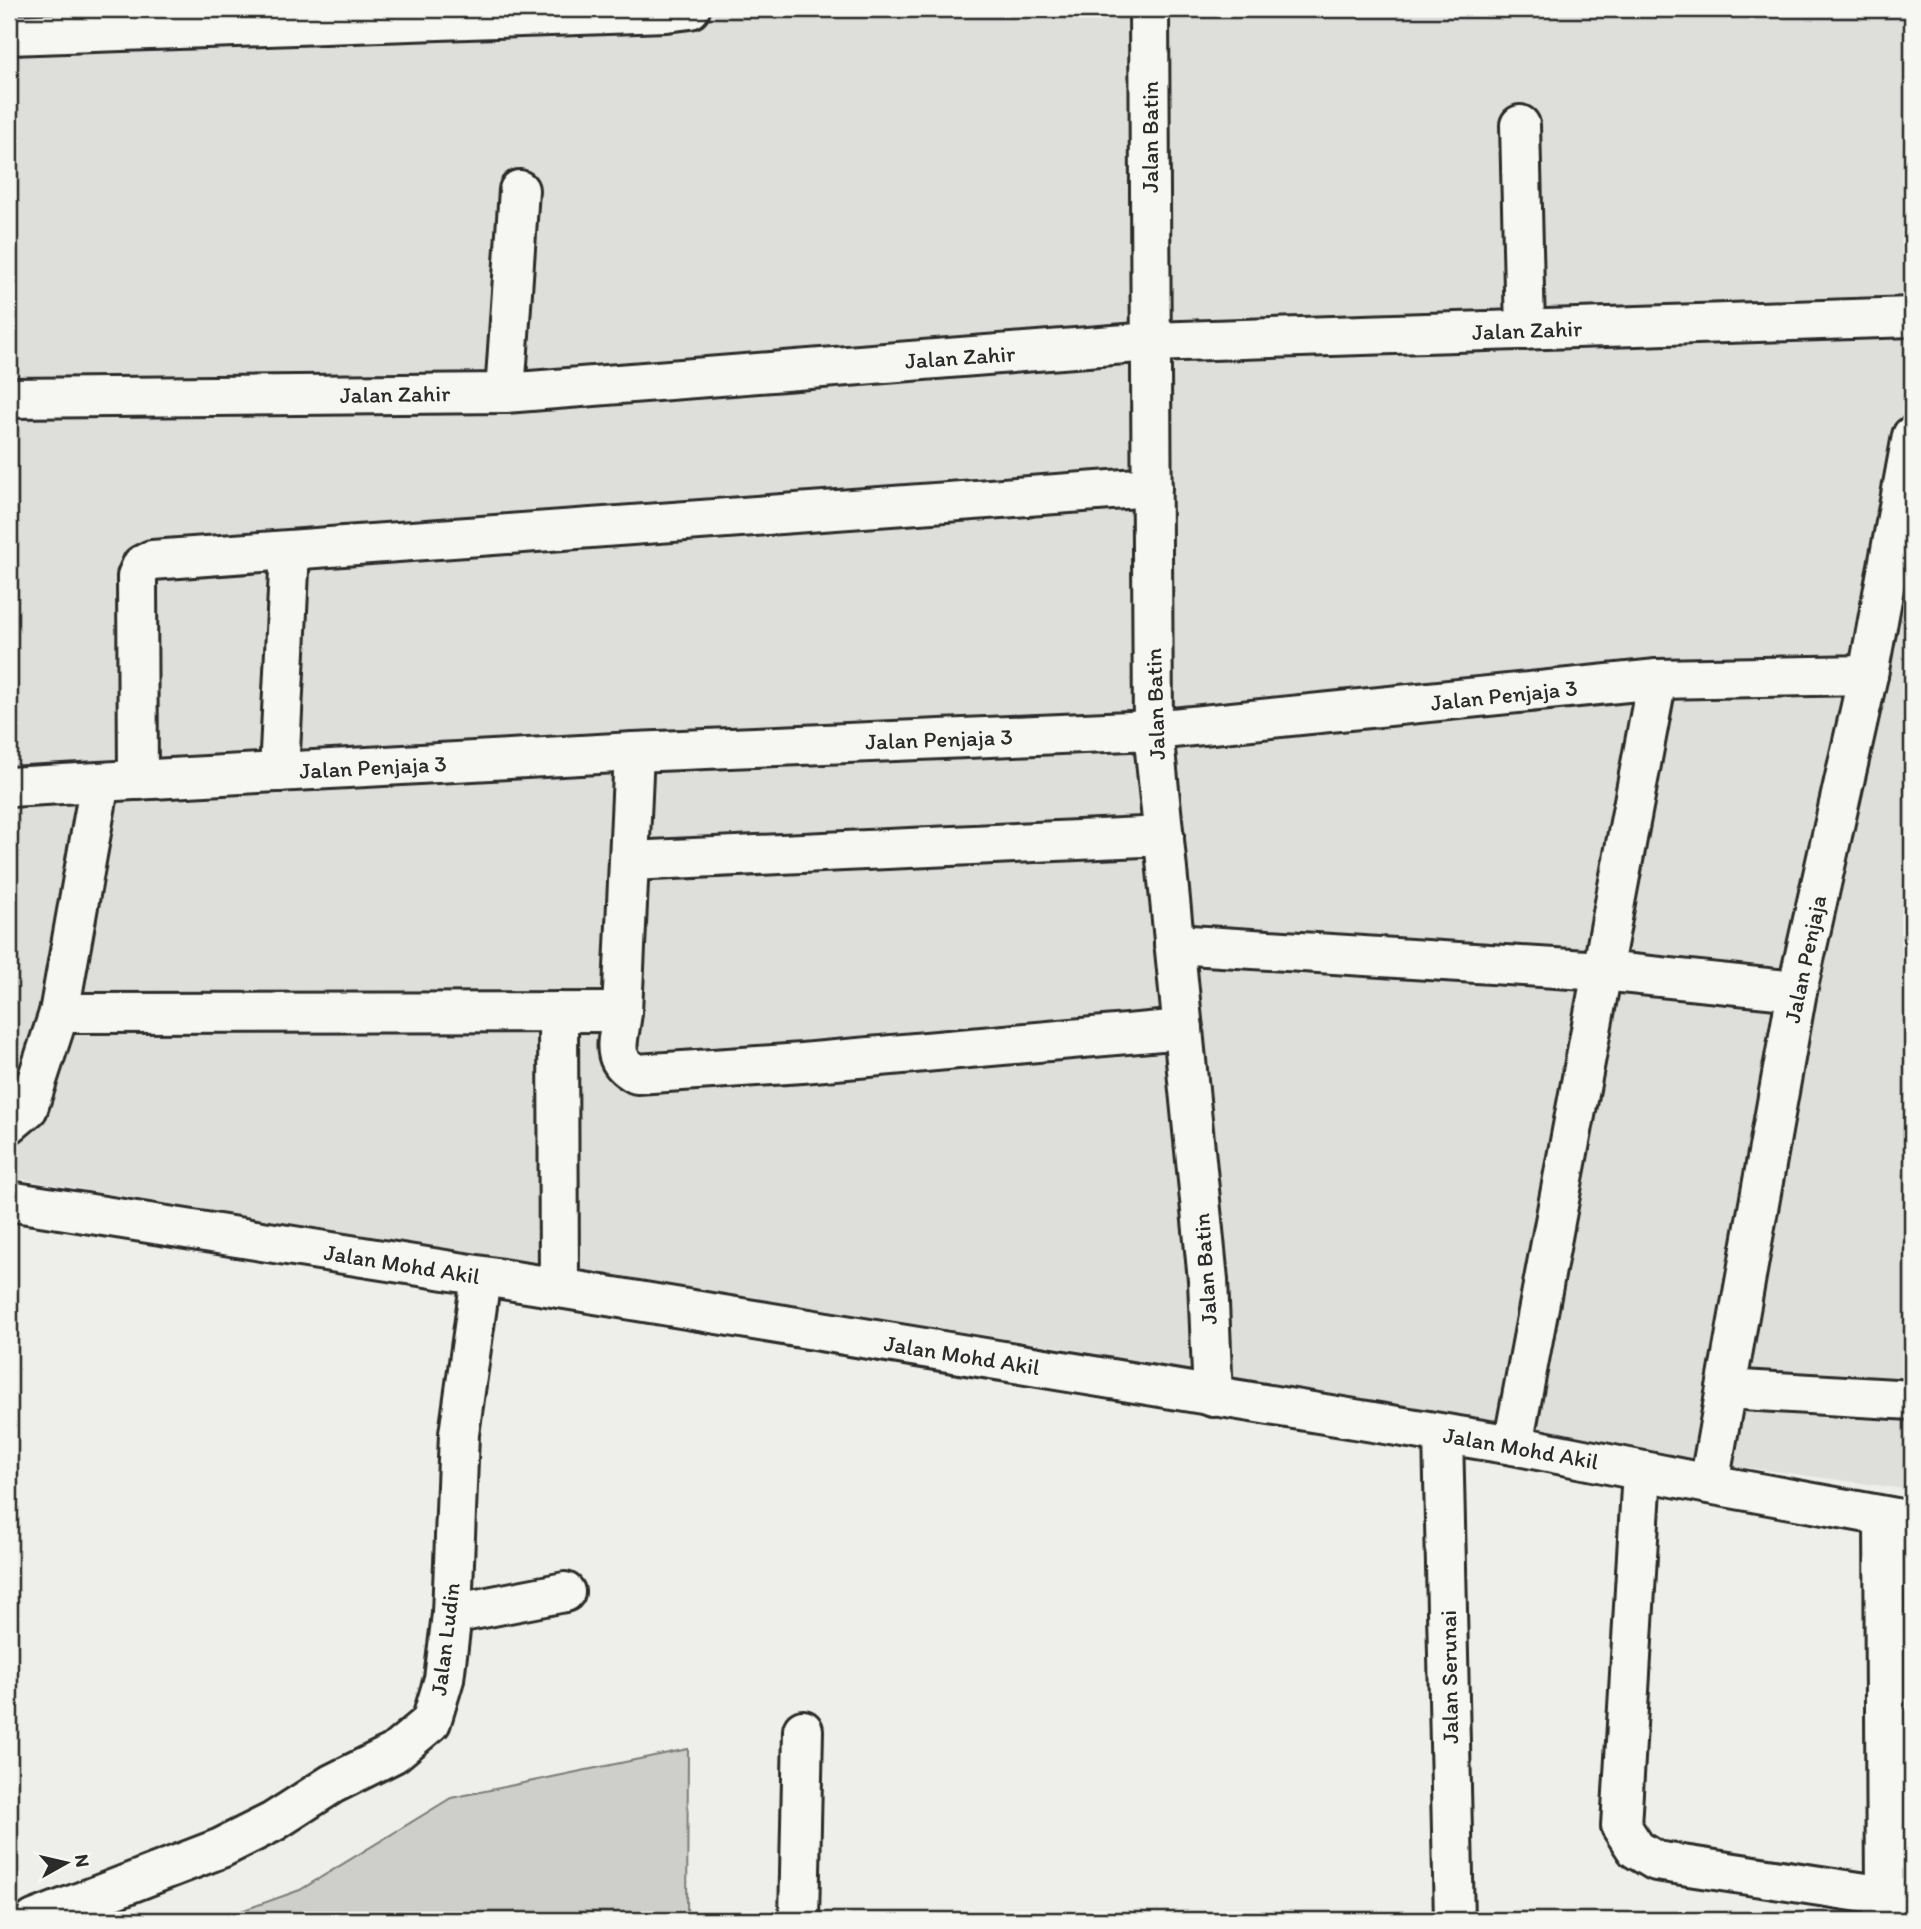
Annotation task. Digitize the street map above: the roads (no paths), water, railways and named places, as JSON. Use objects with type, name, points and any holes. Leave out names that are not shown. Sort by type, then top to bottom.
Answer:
[{"type":"street","points":[[9,35],[691,9]]},
{"type":"street","name":"Jalan Batin","points":[[1149,9],[1153,730],[1208,1280],[1213,1397]]},
{"type":"street","points":[[1520,125],[1525,330]]},
{"type":"street","points":[[505,393],[519,190]]},
{"type":"street","name":"Jalan Zahir","points":[[9,398],[505,393],[1151,342],[1912,317]]},
{"type":"street","name":"Jalan Penjaja","points":[[1709,1484],[1797,991],[1868,675],[1912,436]]},
{"type":"street","points":[[138,780],[137,576],[142,565],[152,560],[1152,487]]},
{"type":"street","points":[[279,772],[290,551]]},
{"type":"street","name":"Jalan Penjaja 3","points":[[9,787],[634,752],[1153,730],[1657,679],[1868,675]]},
{"type":"street","points":[[1513,1445],[1657,679]]},
{"type":"street","points":[[634,752],[622,1012],[617,1054],[623,1067],[638,1074],[802,1063],[1183,1029]]},
{"type":"street","points":[[18,1116],[59,1013],[100,782]]},
{"type":"street","points":[[630,862],[1164,836]]},
{"type":"street","points":[[1174,944],[1602,971],[1797,991]]},
{"type":"street","points":[[558,1012],[559,1288]]},
{"type":"street","points":[[59,1013],[622,1012]]},
{"type":"street","name":"Jalan Mohd Akil","points":[[9,1201],[559,1288],[1513,1445],[1898,1519]]},
{"type":"street","name":"Jalan Ludin","points":[[34,1920],[221,1848],[273,1822],[332,1784],[394,1753],[431,1723],[444,1679],[453,1614],[459,1434],[481,1277]]},
{"type":"street","points":[[1726,1389],[1912,1400]]},
{"type":"street","name":"Jalan Serunai","points":[[1443,1434],[1454,1920]]},
{"type":"street","points":[[1642,1471],[1621,1826],[1636,1849],[1656,1861],[1894,1906],[1898,1519]]},
{"type":"street","points":[[453,1614],[565,1592]]},
{"type":"street","points":[[799,1920],[803,1730]]}]
